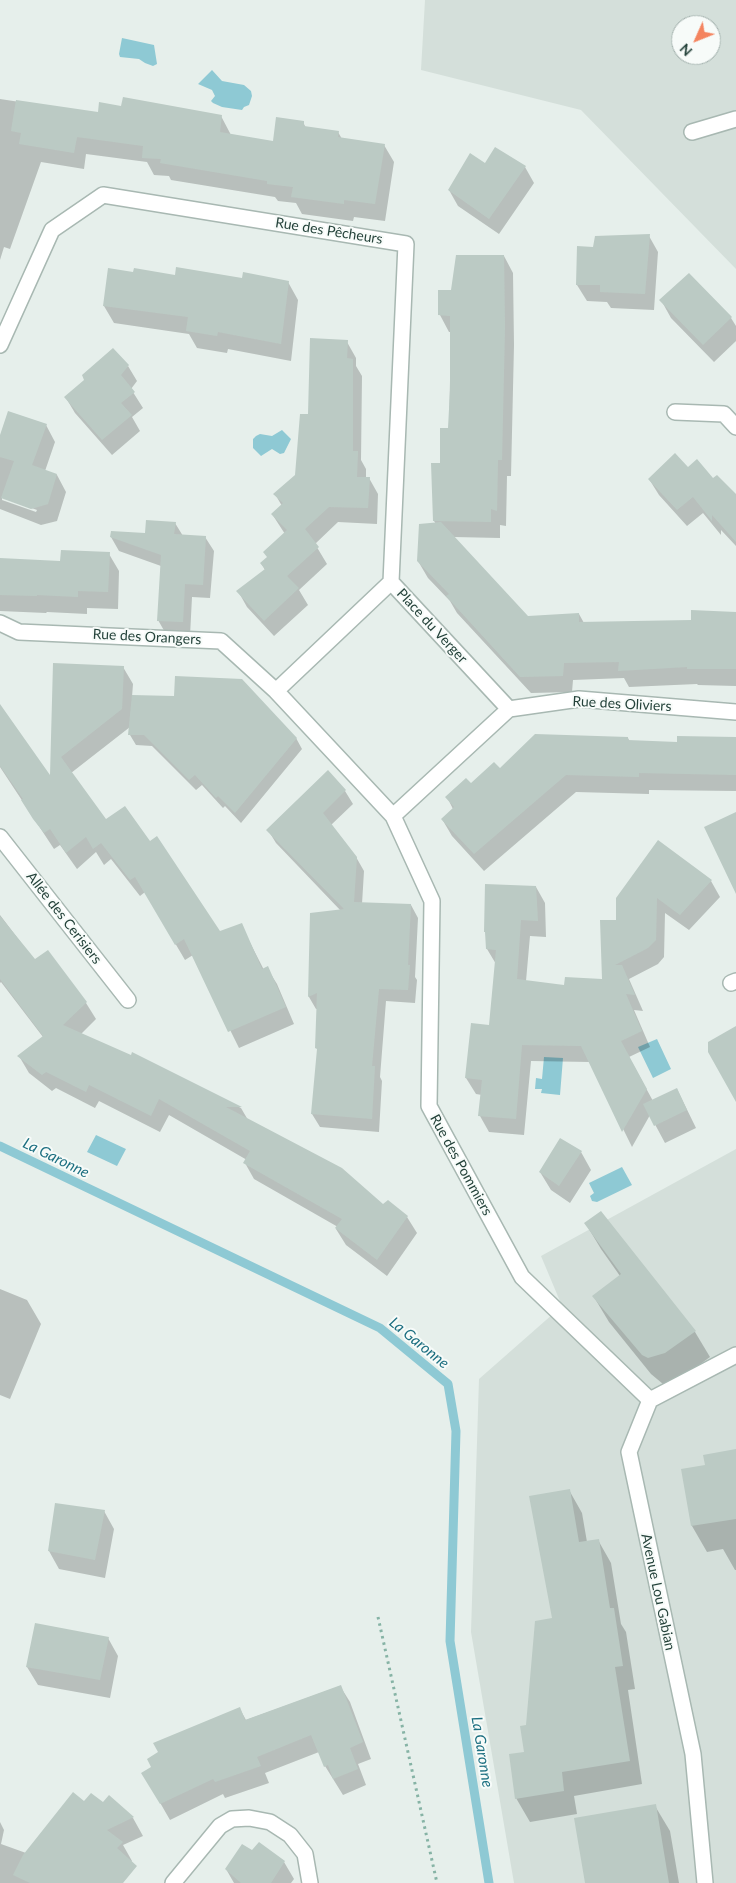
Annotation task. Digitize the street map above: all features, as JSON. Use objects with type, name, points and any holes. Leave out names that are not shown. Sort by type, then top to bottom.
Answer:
[{"type":"street","points":[[692,132],[736,119]]},
{"type":"street","name":"Rue des Pêcheurs","points":[[0,345],[52,230],[104,195],[406,244],[391,582]]},
{"type":"street","points":[[675,412],[724,414],[736,427]]},
{"type":"street","name":"Place du Verger","points":[[276,691],[391,582],[509,709]]},
{"type":"street","name":"Rue des Orangers","points":[[0,623],[19,632],[221,641],[276,691]]},
{"type":"street","points":[[276,691],[394,816],[509,709]]},
{"type":"street","name":"Rue des Oliviers","points":[[509,709],[578,699],[736,712]]},
{"type":"street","name":"Rue des Pommiers","points":[[394,816],[432,901],[429,1106],[522,1277],[650,1400]]},
{"type":"street","name":"Allée des Cerisiers","points":[[0,837],[128,1000]]},
{"type":"street","points":[[650,1400],[736,1355]]},
{"type":"street","name":"Avenue Lou Gabian","points":[[650,1400],[629,1452],[693,1754],[705,1883]]},
{"type":"street","points":[[174,1883],[220,1826],[232,1819],[249,1818],[270,1822],[290,1835],[306,1854],[310,1883]]},
{"type":"path","points":[[378,1616],[437,1883]]},
{"type":"shaded area","points":[[425,0],[736,0],[736,269],[581,110],[421,70]]},
{"type":"shaded area","points":[[736,1149],[736,1883],[514,1883],[471,1632],[479,1379],[562,1306],[541,1256]]},
{"type":"water","points":[[122,38],[154,45],[157,64],[153,66],[139,59],[120,57]]},
{"type":"water","points":[[212,70],[222,81],[244,85],[251,91],[252,96],[249,105],[242,110],[222,107],[213,103],[211,101],[215,96],[212,90],[198,84]]},
{"type":"water","points":[[282,430],[291,439],[284,453],[280,454],[272,449],[261,456],[253,448],[253,439],[256,436],[260,434],[272,436]]},
{"type":"water","points":[[657,1039],[671,1069],[653,1078],[638,1047]]},
{"type":"water","points":[[544,1057],[563,1058],[560,1095],[541,1093],[542,1089],[535,1089],[536,1078],[542,1079]]},
{"type":"water","points":[[96,1135],[126,1149],[117,1166],[87,1152]]},
{"type":"water","points":[[622,1167],[632,1185],[597,1202],[592,1201],[590,1196],[594,1193],[589,1183]]},
{"type":"building","points":[[123,97],[222,115],[220,132],[273,141],[276,117],[304,121],[304,126],[339,131],[338,137],[385,144],[375,204],[344,200],[344,204],[291,197],[293,187],[267,184],[267,181],[160,163],[161,159],[142,158],[143,146],[77,137],[74,153],[19,144],[21,133],[11,131],[16,100],[98,112],[99,102],[121,106]]},
{"type":"building","points":[[495,147],[526,166],[489,219],[448,190],[470,153],[485,163]]},
{"type":"building","points":[[650,234],[645,294],[600,292],[600,285],[576,285],[577,246],[593,247],[595,236]]},
{"type":"building","points":[[456,255],[504,255],[505,327],[502,460],[498,460],[497,511],[491,509],[491,522],[433,521],[431,463],[440,463],[440,428],[448,428],[450,390],[450,316],[438,315],[438,290],[451,290]]},
{"type":"building","points":[[176,267],[242,278],[243,272],[289,281],[281,344],[218,332],[217,336],[186,331],[188,317],[103,306],[108,268],[133,272],[134,268],[175,275]]},
{"type":"building","points":[[689,273],[732,317],[703,345],[659,300]]},
{"type":"building","points":[[310,338],[348,340],[347,358],[353,359],[353,451],[358,451],[357,477],[370,477],[368,508],[329,507],[305,529],[319,547],[287,576],[299,588],[264,621],[236,591],[265,569],[260,563],[267,557],[263,552],[287,530],[271,514],[283,503],[273,494],[295,475],[300,414],[308,414]]},
{"type":"building","points":[[113,348],[129,365],[121,375],[135,392],[121,403],[132,415],[102,440],[64,397],[84,380],[82,375]]},
{"type":"building","points":[[8,411],[47,424],[32,465],[57,474],[48,504],[31,509],[1,498],[14,461],[0,457],[0,435]]},
{"type":"building","points":[[675,453],[688,467],[697,459],[713,478],[717,475],[736,494],[736,542],[712,515],[712,521],[693,497],[677,510],[648,479]]},
{"type":"building","points":[[146,520],[176,522],[174,534],[206,536],[203,585],[185,584],[183,622],[157,621],[161,555],[110,537],[111,531],[145,533]]},
{"type":"building","points":[[441,522],[528,616],[579,613],[579,622],[691,620],[691,610],[736,612],[736,669],[687,669],[687,667],[618,671],[619,662],[564,663],[563,676],[520,677],[446,596],[449,594],[417,561],[419,524]]},
{"type":"building","points":[[61,550],[110,552],[108,592],[78,591],[78,597],[0,595],[0,558],[60,561]]},
{"type":"building","points":[[53,663],[124,666],[122,709],[61,757],[106,819],[125,806],[150,841],[157,836],[220,931],[242,923],[262,969],[268,966],[286,1007],[228,1032],[184,939],[175,945],[135,877],[130,880],[101,843],[93,849],[86,837],[66,853],[50,829],[44,833],[33,819],[21,800],[23,799],[0,766],[0,704],[50,775]]},
{"type":"building","points":[[175,676],[242,679],[297,738],[235,813],[218,796],[216,798],[195,775],[189,780],[144,735],[128,735],[132,695],[174,696]]},
{"type":"building","points":[[535,734],[628,737],[628,740],[677,742],[677,736],[736,737],[736,775],[639,773],[639,777],[566,775],[474,854],[441,819],[454,807],[445,797],[466,778],[471,783],[494,762],[500,768]]},
{"type":"building","points":[[328,770],[346,790],[323,813],[357,857],[354,902],[411,904],[408,990],[379,989],[372,1066],[375,1066],[372,1119],[311,1114],[317,1049],[315,1048],[317,993],[308,997],[310,913],[344,909],[266,830]]},
{"type":"building","points":[[736,812],[736,894],[704,827]]},
{"type":"building","points":[[658,840],[712,880],[680,915],[657,898],[656,940],[648,948],[615,965],[622,965],[635,995],[626,994],[642,1031],[621,1041],[647,1089],[622,1132],[581,1046],[522,1045],[516,1119],[478,1116],[482,1080],[465,1078],[471,1023],[489,1025],[496,950],[486,949],[484,932],[485,884],[536,886],[538,921],[521,920],[517,979],[564,985],[565,977],[602,979],[600,920],[616,920],[616,898]]},
{"type":"building","points":[[0,916],[35,959],[48,950],[87,1002],[63,1025],[131,1055],[132,1052],[242,1107],[226,1107],[342,1168],[383,1204],[388,1200],[408,1216],[377,1260],[335,1228],[342,1219],[243,1163],[250,1151],[159,1099],[151,1116],[89,1085],[86,1092],[46,1072],[42,1075],[17,1056],[43,1036],[0,979]]},
{"type":"building","points":[[736,1026],[736,1102],[708,1052],[708,1042]]},
{"type":"building","points":[[677,1088],[687,1110],[654,1126],[643,1104]]},
{"type":"building","points":[[560,1138],[582,1151],[559,1186],[539,1172]]},
{"type":"building","points":[[601,1211],[696,1331],[665,1353],[648,1358],[642,1355],[592,1296],[621,1274],[584,1223]]},
{"type":"building","points":[[736,1449],[736,1519],[691,1526],[681,1469],[705,1465],[703,1455]]},
{"type":"building","points":[[570,1489],[579,1542],[599,1539],[610,1608],[614,1608],[623,1666],[615,1667],[630,1761],[562,1772],[564,1791],[515,1799],[509,1754],[524,1752],[520,1726],[526,1725],[535,1621],[552,1618],[529,1496]]},
{"type":"building","points":[[55,1503],[105,1510],[95,1560],[48,1551]]},
{"type":"building","points":[[35,1623],[109,1637],[100,1680],[26,1667]]},
{"type":"building","points":[[341,1685],[363,1742],[350,1748],[358,1769],[333,1779],[328,1765],[324,1767],[311,1735],[257,1757],[261,1766],[215,1782],[213,1779],[160,1804],[141,1773],[151,1767],[147,1759],[158,1752],[153,1743],[240,1707],[245,1720]]},
{"type":"building","points":[[73,1792],[84,1801],[91,1793],[103,1802],[109,1795],[134,1817],[107,1830],[123,1842],[117,1848],[137,1866],[123,1883],[30,1883],[13,1875],[23,1855]]},
{"type":"building","points":[[656,1804],[669,1883],[585,1883],[574,1818]]},
{"type":"building","points":[[259,1842],[285,1861],[271,1883],[241,1883],[225,1869],[242,1844],[252,1850]]},
{"type":"waterway","name":"La Garonne","points":[[0,1146],[380,1328],[448,1384],[456,1431],[450,1641],[489,1883]]}]
